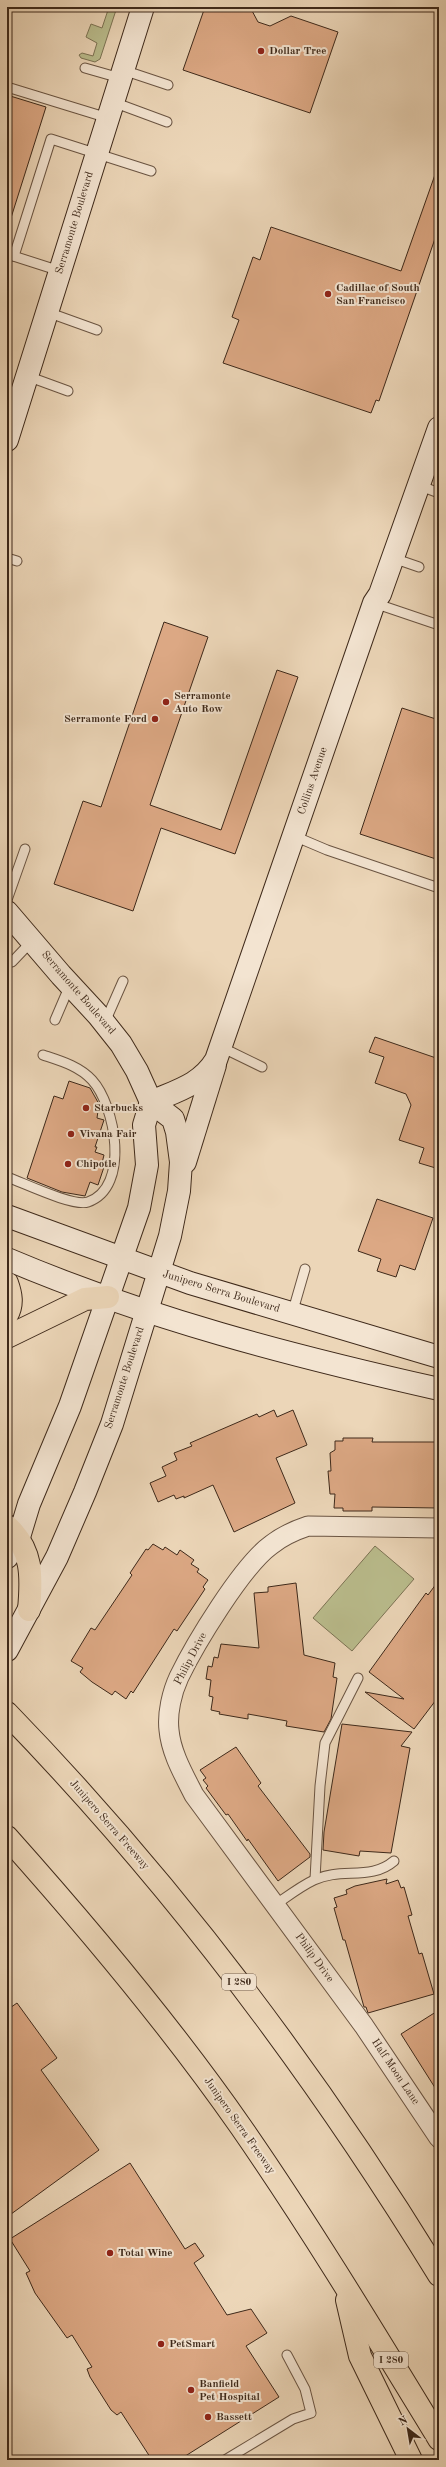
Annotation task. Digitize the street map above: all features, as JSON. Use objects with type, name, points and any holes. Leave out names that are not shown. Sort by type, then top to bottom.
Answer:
[{"type":"highway","points":[[7,1284],[11,1294],[10,1309],[7,1315]]},
{"type":"highway","points":[[7,1337],[85,1299],[108,1297]]},
{"type":"highway","points":[[13,1532],[26,1554],[31,1574],[29,1610]]},
{"type":"highway","name":"Junipero Serra Freeway","points":[[7,1713],[130,1848],[225,1964],[271,2024],[358,2148],[439,2275]]},
{"type":"highway","name":"Junipero Serra Freeway","points":[[7,1837],[103,1948],[196,2066],[241,2127],[343,2281],[439,2439]]},
{"type":"highway","points":[[343,2281],[360,2356],[411,2460]]},
{"type":"main road","name":"Serramonte Boulevard","points":[[7,440],[143,7]]},
{"type":"main road","name":"Collins Avenue","points":[[151,1102],[195,1083],[205,1075],[218,1054],[374,603],[380,594],[439,428]]},
{"type":"main road","name":"Serramonte Boulevard","points":[[7,912],[70,985],[105,1022],[132,1062],[151,1102],[168,1114],[176,1125],[180,1152],[180,1181],[172,1228],[112,1424],[86,1492],[57,1557],[7,1650]]},
{"type":"main road","points":[[180,1181],[218,1054]]},
{"type":"main road","points":[[7,1557],[13,1532],[29,1504],[70,1406],[141,1201],[147,1159],[144,1125],[151,1102]]},
{"type":"main road","name":"Junipero Serra Boulevard","points":[[7,1216],[159,1273],[439,1357]]},
{"type":"main road","points":[[7,1258],[147,1311],[248,1343],[439,1389]]},
{"type":"street","name":"Philip Drive","points":[[364,2026],[194,1795],[179,1766],[169,1730],[170,1702],[178,1678],[203,1635],[248,1569],[270,1545],[299,1529],[308,1526],[439,1528]]},
{"type":"street","name":"Half Moon Lane","points":[[364,2026],[439,2138]]},
{"type":"lane","points":[[85,68],[122,74],[168,85]]},
{"type":"lane","points":[[7,87],[167,122]]},
{"type":"lane","points":[[60,271],[11,255],[51,139],[151,170]]},
{"type":"lane","points":[[47,312],[97,330]]},
{"type":"lane","points":[[27,376],[68,391]]},
{"type":"lane","points":[[418,485],[439,493]]},
{"type":"lane","points":[[7,558],[17,561]]},
{"type":"lane","points":[[393,558],[419,567]]},
{"type":"lane","points":[[374,603],[439,626]]},
{"type":"lane","points":[[294,836],[327,850],[439,888]]},
{"type":"lane","points":[[7,900],[24,849]]},
{"type":"lane","points":[[12,962],[32,941]]},
{"type":"lane","points":[[105,1022],[123,981]]},
{"type":"lane","points":[[55,1020],[70,985]]},
{"type":"lane","points":[[218,1054],[262,1067]]},
{"type":"lane","points":[[7,1177],[73,1201],[87,1202],[98,1196],[108,1185],[115,1169],[116,1152],[111,1123],[93,1082],[74,1066],[44,1055]]},
{"type":"lane","points":[[292,1314],[305,1269]]},
{"type":"lane","points":[[315,1879],[320,1786],[325,1743],[358,1678]]},
{"type":"lane","points":[[275,1904],[315,1879],[344,1873],[385,1870],[394,1861]]},
{"type":"lane","points":[[225,2460],[293,2419],[311,2413],[305,2389],[287,2355]]},
{"type":"green space","points":[[109,7],[117,7],[100,59],[95,62],[81,58],[79,55],[82,53],[93,56],[97,43],[86,37],[91,24],[102,28]]},
{"type":"green space","points":[[375,1546],[414,1579],[352,1651],[313,1618]]},
{"type":"building","name":"Dollar Tree","points":[[205,7],[250,7],[258,22],[270,26],[291,16],[338,32],[310,113],[183,70]]},
{"type":"building","points":[[7,95],[46,107],[10,221],[7,221]]},
{"type":"building","name":"Cadillac of South San Francisco","points":[[437,169],[439,169],[439,227],[379,401],[376,400],[371,413],[223,363],[239,320],[232,317],[253,257],[260,260],[271,227],[401,271]]},
{"type":"building","name":"Serramonte Ford","points":[[164,622],[208,637],[150,805],[221,830],[277,670],[298,677],[235,854],[161,828],[133,911],[54,884],[83,801],[101,807]]},
{"type":"building","points":[[402,708],[439,720],[439,860],[360,834]]},
{"type":"building","points":[[375,1037],[439,1059],[439,1169],[419,1163],[424,1148],[399,1140],[411,1105],[406,1094],[375,1083],[384,1057],[369,1052]]},
{"type":"building","name":"Vivana Fair","points":[[69,1081],[90,1088],[99,1104],[97,1118],[104,1120],[95,1147],[97,1147],[95,1152],[104,1155],[102,1163],[105,1164],[98,1185],[90,1182],[85,1196],[62,1192],[27,1178],[54,1096],[63,1099]]},
{"type":"building","points":[[377,1199],[433,1218],[415,1270],[400,1265],[396,1277],[377,1271],[381,1259],[358,1251]]},
{"type":"building","points":[[274,1410],[277,1417],[293,1410],[307,1445],[276,1458],[295,1503],[234,1532],[213,1485],[184,1498],[184,1496],[176,1499],[174,1495],[158,1502],[150,1483],[166,1476],[162,1467],[177,1460],[174,1453],[192,1446],[190,1443],[257,1414],[259,1417]]},
{"type":"building","points":[[343,1438],[373,1438],[372,1442],[439,1442],[439,1508],[372,1507],[372,1511],[343,1511],[343,1508],[334,1508],[335,1494],[330,1494],[328,1471],[331,1471],[330,1453],[335,1450],[335,1441],[343,1441]]},
{"type":"building","points":[[153,1544],[163,1550],[165,1547],[177,1555],[180,1550],[194,1560],[191,1564],[199,1569],[197,1572],[208,1580],[203,1587],[205,1589],[177,1631],[174,1629],[133,1693],[131,1691],[126,1699],[115,1691],[112,1695],[92,1682],[80,1672],[83,1668],[71,1661],[91,1628],[95,1630],[132,1575],[130,1573],[146,1549],[148,1550]]},
{"type":"building","points":[[439,1580],[439,1696],[414,1729],[365,1692],[404,1699],[369,1672],[426,1593],[428,1595]]},
{"type":"building","points":[[296,1583],[304,1655],[335,1663],[333,1677],[337,1678],[331,1719],[324,1732],[286,1726],[287,1721],[248,1714],[248,1719],[219,1714],[220,1712],[211,1710],[213,1697],[209,1696],[211,1680],[206,1679],[208,1666],[212,1667],[214,1657],[218,1658],[221,1644],[259,1648],[254,1593],[268,1592],[268,1587]]},
{"type":"building","points":[[342,1724],[412,1732],[401,1746],[410,1748],[391,1853],[360,1851],[359,1856],[323,1850],[324,1832]]},
{"type":"building","points":[[236,1747],[261,1783],[258,1786],[310,1854],[310,1857],[278,1881],[248,1839],[247,1841],[228,1814],[226,1815],[206,1788],[208,1786],[203,1780],[206,1778],[200,1770]]},
{"type":"building","points":[[387,1879],[386,1884],[398,1880],[401,1888],[404,1887],[412,1915],[408,1916],[419,1954],[422,1953],[434,1994],[368,2013],[366,2007],[364,2007],[345,1940],[343,1940],[334,1908],[337,1907],[334,1898],[347,1894],[346,1890],[355,1886]]},
{"type":"building","points":[[17,2003],[57,2058],[41,2070],[99,2150],[7,2217],[7,2010]]},
{"type":"building","points":[[439,2010],[439,2094],[401,2034]]},
{"type":"building","points":[[130,2163],[185,2249],[195,2243],[204,2256],[194,2263],[227,2315],[251,2309],[267,2333],[246,2346],[279,2397],[179,2460],[152,2460],[121,2412],[117,2415],[111,2410],[90,2377],[87,2369],[92,2367],[72,2335],[67,2338],[35,2293],[26,2273],[30,2271],[10,2239]]},
{"type":"place","name":"Dollar Tree","points":[[261,51]]},
{"type":"place","name":"Cadillac of South San Francisco","points":[[328,294]]},
{"type":"place","name":"Serramonte Auto Row","points":[[166,702]]},
{"type":"place","name":"Serramonte Ford","points":[[155,719]]},
{"type":"place","name":"Starbucks","points":[[86,1108]]},
{"type":"place","name":"Vivana Fair","points":[[71,1134]]},
{"type":"place","name":"Chipotle","points":[[68,1164]]},
{"type":"place","name":"Total Wine","points":[[110,2253]]},
{"type":"place","name":"PetSmart","points":[[161,2344]]},
{"type":"place","name":"Banfield Pet Hospital","points":[[191,2390]]},
{"type":"place","name":"Bassett","points":[[208,2417]]}]
